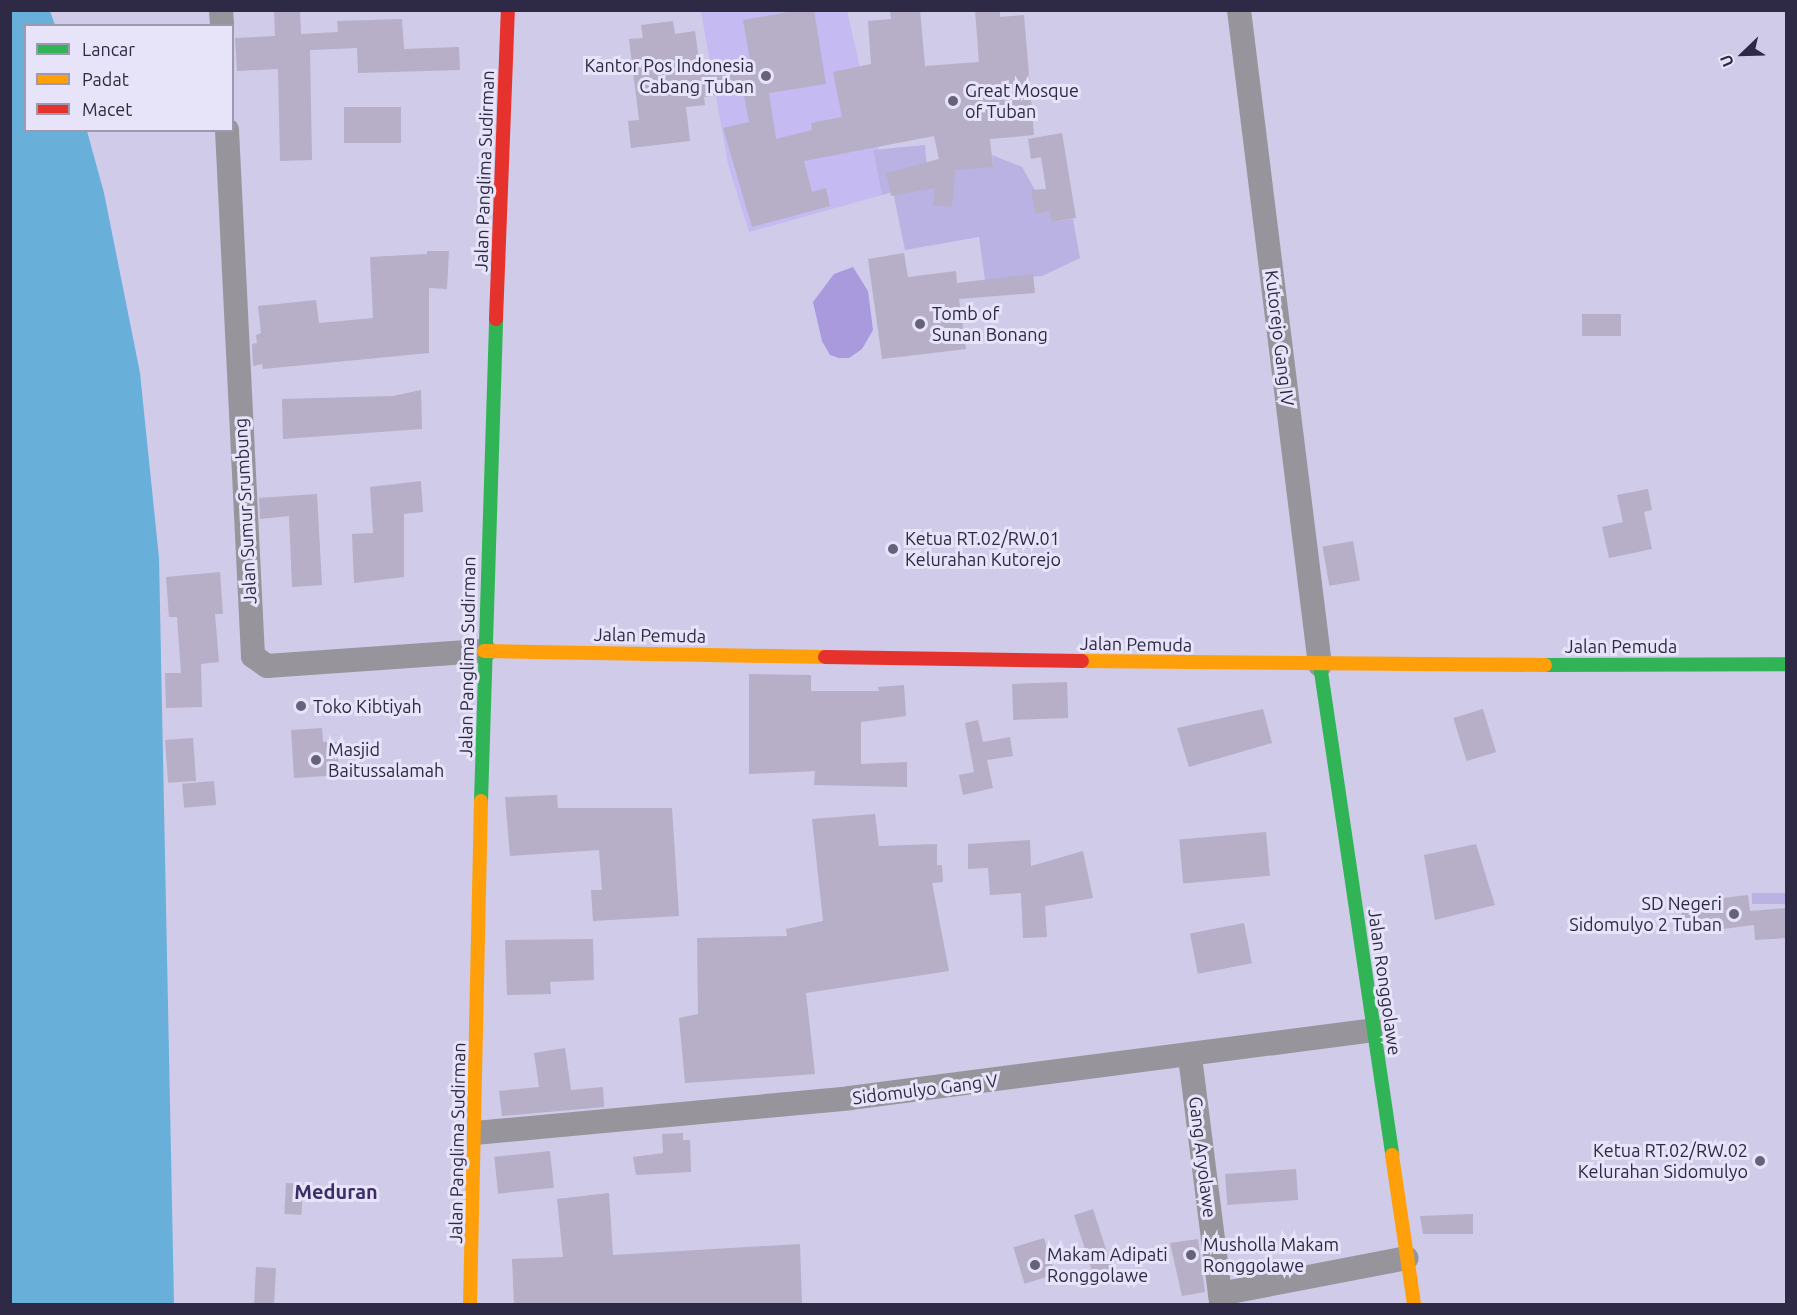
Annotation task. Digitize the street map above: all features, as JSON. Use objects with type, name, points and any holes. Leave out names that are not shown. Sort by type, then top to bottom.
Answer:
[{"type":"main road","name":"Jalan Panglima Sudirman","points":[[470,1305],[484,651],[508,10]]},
{"type":"main road","name":"Jalan Pemuda","points":[[484,651],[1320,665],[1786,664]]},
{"type":"main road","name":"Jalan Ronggolawe","points":[[1320,665],[1414,1305]]},
{"type":"street","name":"Kutorejo Gang IV","points":[[1239,10],[1320,665]]},
{"type":"street","name":"Jalan Sumur Srumbung","points":[[227,132],[253,656],[267,666],[484,651]]},
{"type":"street","name":"Sidomulyo Gang V","points":[[475,1133],[809,1103],[1190,1057],[1374,1030]]},
{"type":"street","name":"Gang Aryolawe","points":[[1190,1057],[1220,1299],[1407,1258]]},
{"type":"shaded area","points":[[701,11],[847,11],[879,150],[873,150],[882,195],[749,232],[728,164]]},
{"type":"shaded area","points":[[925,145],[927,172],[993,166],[992,155],[1022,167],[1035,190],[1032,191],[1035,214],[1049,212],[1051,222],[1073,219],[1080,258],[1042,276],[985,280],[979,237],[905,250],[893,192],[882,195],[873,150]]},
{"type":"shaded area","points":[[853,267],[868,291],[873,330],[862,349],[849,358],[839,358],[830,355],[822,341],[813,302],[834,274]]},
{"type":"shaded area","points":[[1752,893],[1786,893],[1786,904],[1752,904]]},
{"type":"water","points":[[10,11],[50,11],[55,24],[24,24],[24,132],[87,132],[104,193],[140,373],[159,558],[174,1304],[11,1304]]},
{"type":"building","points":[[800,10],[814,10],[826,84],[769,93],[776,139],[812,130],[811,123],[842,117],[833,72],[871,64],[868,21],[891,19],[890,10],[920,10],[925,66],[979,62],[975,10],[1000,10],[1000,17],[1024,15],[1034,135],[990,139],[993,167],[955,170],[952,207],[933,205],[935,188],[891,196],[886,173],[939,159],[934,136],[804,161],[812,192],[826,188],[830,206],[752,227],[723,128],[749,122],[743,90],[704,97],[705,105],[686,107],[690,141],[631,148],[628,121],[639,120],[629,39],[643,38],[641,25],[673,21],[675,34],[695,31],[700,68],[750,60],[743,20]]},
{"type":"building","points":[[274,11],[300,11],[301,34],[338,32],[337,21],[402,19],[404,49],[459,47],[460,70],[358,73],[357,48],[310,50],[312,160],[280,161],[278,69],[237,71],[235,38],[275,36]]},
{"type":"building","points":[[344,107],[401,107],[401,143],[344,143]]},
{"type":"building","points":[[1062,133],[1076,218],[1051,222],[1049,212],[1035,214],[1031,190],[1046,189],[1041,157],[1031,159],[1028,139]]},
{"type":"building","points":[[427,251],[449,251],[447,289],[429,288],[429,353],[263,369],[262,364],[253,366],[252,344],[257,343],[256,335],[261,333],[258,306],[316,300],[319,323],[373,318],[370,257],[427,254]]},
{"type":"building","name":"Tomb of Sunan Bonang","points":[[904,253],[908,277],[956,271],[957,283],[1033,274],[1035,293],[959,299],[966,349],[882,359],[868,259]]},
{"type":"building","points":[[1582,314],[1621,314],[1621,336],[1582,336]]},
{"type":"building","points":[[421,390],[422,429],[283,439],[282,399],[393,396]]},
{"type":"building","points":[[421,481],[423,512],[404,514],[404,577],[354,583],[352,534],[373,533],[370,487]]},
{"type":"building","points":[[1648,489],[1652,510],[1644,512],[1652,549],[1609,558],[1602,527],[1623,522],[1617,495]]},
{"type":"building","points":[[317,494],[322,585],[292,587],[289,516],[260,519],[259,498]]},
{"type":"building","points":[[1353,541],[1360,580],[1329,586],[1322,546]]},
{"type":"building","points":[[220,572],[223,614],[215,614],[219,662],[201,664],[202,707],[166,708],[165,673],[181,673],[177,617],[169,617],[166,577]]},
{"type":"building","points":[[749,674],[811,675],[811,691],[879,691],[878,687],[904,685],[906,716],[861,722],[861,764],[907,762],[907,787],[814,785],[815,771],[749,774]]},
{"type":"building","points":[[1067,682],[1068,718],[1013,720],[1012,684]]},
{"type":"building","points":[[1263,709],[1272,743],[1189,767],[1177,728]]},
{"type":"building","points":[[1483,709],[1496,752],[1467,761],[1453,718]]},
{"type":"building","points":[[978,720],[983,742],[1010,737],[1013,756],[987,760],[993,788],[963,795],[959,775],[974,772],[965,723]]},
{"type":"building","name":"Masjid Baitussalamah","points":[[322,728],[323,742],[337,742],[339,775],[294,778],[291,730]]},
{"type":"building","points":[[193,738],[196,781],[168,783],[165,740]]},
{"type":"building","points":[[214,781],[216,805],[184,808],[182,784]]},
{"type":"building","points":[[557,795],[558,808],[672,808],[679,916],[593,921],[591,890],[602,890],[599,850],[510,856],[505,797]]},
{"type":"building","points":[[875,814],[879,846],[937,844],[937,865],[942,865],[943,882],[932,883],[949,971],[806,993],[815,1074],[685,1083],[679,1018],[698,1014],[697,938],[787,936],[786,929],[823,921],[812,819]]},
{"type":"building","points":[[1266,832],[1270,876],[1183,883],[1179,840]]},
{"type":"building","points":[[1030,840],[1031,866],[1083,851],[1093,898],[1045,906],[1047,937],[1023,938],[1021,893],[990,895],[988,868],[968,869],[968,844]]},
{"type":"building","points":[[1476,844],[1495,905],[1435,920],[1424,855]]},
{"type":"building","name":"SD Negeri Sidomulyo 2 Tuban","points":[[1748,895],[1750,911],[1786,908],[1786,938],[1755,940],[1754,925],[1684,934],[1680,903]]},
{"type":"building","points":[[1244,923],[1252,963],[1198,974],[1190,933]]},
{"type":"building","points":[[593,939],[594,980],[550,982],[551,994],[507,995],[505,940]]},
{"type":"building","points":[[565,1048],[571,1090],[603,1087],[604,1107],[502,1116],[499,1091],[539,1087],[534,1053]]},
{"type":"building","points":[[683,1133],[683,1140],[690,1140],[691,1172],[636,1175],[633,1157],[663,1153],[662,1134]]},
{"type":"building","points":[[550,1151],[554,1188],[498,1194],[494,1157]]},
{"type":"building","points":[[1296,1169],[1298,1200],[1227,1205],[1225,1174]]},
{"type":"building","points":[[286,1183],[303,1184],[301,1215],[284,1214]]},
{"type":"building","points":[[609,1193],[613,1255],[800,1244],[802,1305],[514,1305],[512,1259],[563,1257],[557,1199]]},
{"type":"building","points":[[1093,1209],[1112,1269],[1093,1275],[1074,1215]]},
{"type":"building","points":[[1473,1214],[1473,1234],[1423,1234],[1420,1216]]},
{"type":"building","name":"Makam Adipati Ronggolawe","points":[[1044,1238],[1055,1274],[1025,1284],[1013,1247]]},
{"type":"building","points":[[1198,1239],[1205,1292],[1182,1296],[1170,1243]]},
{"type":"building","points":[[256,1267],[276,1268],[274,1304],[254,1304]]},
{"type":"traffic: fast","points":[[481,801],[496,319]]},
{"type":"traffic: fast","points":[[1545,665],[1786,664]]},
{"type":"traffic: fast","points":[[1320,665],[1392,1155]]},
{"type":"traffic: slow","points":[[484,651],[825,657]]},
{"type":"traffic: slow","points":[[1082,661],[1545,665]]},
{"type":"traffic: slow","points":[[470,1304],[481,801]]},
{"type":"traffic: slow","points":[[1392,1155],[1414,1304]]},
{"type":"traffic: jam","points":[[496,319],[508,10]]},
{"type":"traffic: jam","points":[[825,657],[1082,661]]},
{"type":"place","name":"Kantor Pos Indonesia Cabang Tuban","points":[[766,76]]},
{"type":"place","name":"Great Mosque of Tuban","points":[[953,101]]},
{"type":"place","name":"Tomb of Sunan Bonang","points":[[920,324]]},
{"type":"place","name":"Ketua RT.02/RW.01 Kelurahan Kutorejo","points":[[893,549]]},
{"type":"place","name":"Toko Kibtiyah","points":[[301,706]]},
{"type":"place","name":"Masjid Baitussalamah","points":[[316,760]]},
{"type":"place","name":"SD Negeri Sidomulyo 2 Tuban","points":[[1734,914]]},
{"type":"place","name":"Ketua RT.02/RW.02 Kelurahan Sidomulyo","points":[[1760,1161]]},
{"type":"place","name":"Musholla Makam Ronggolawe","points":[[1191,1255]]},
{"type":"place","name":"Makam Adipati Ronggolawe","points":[[1035,1265]]},
{"type":"district","name":"Meduran","points":[[336,1191]]}]
